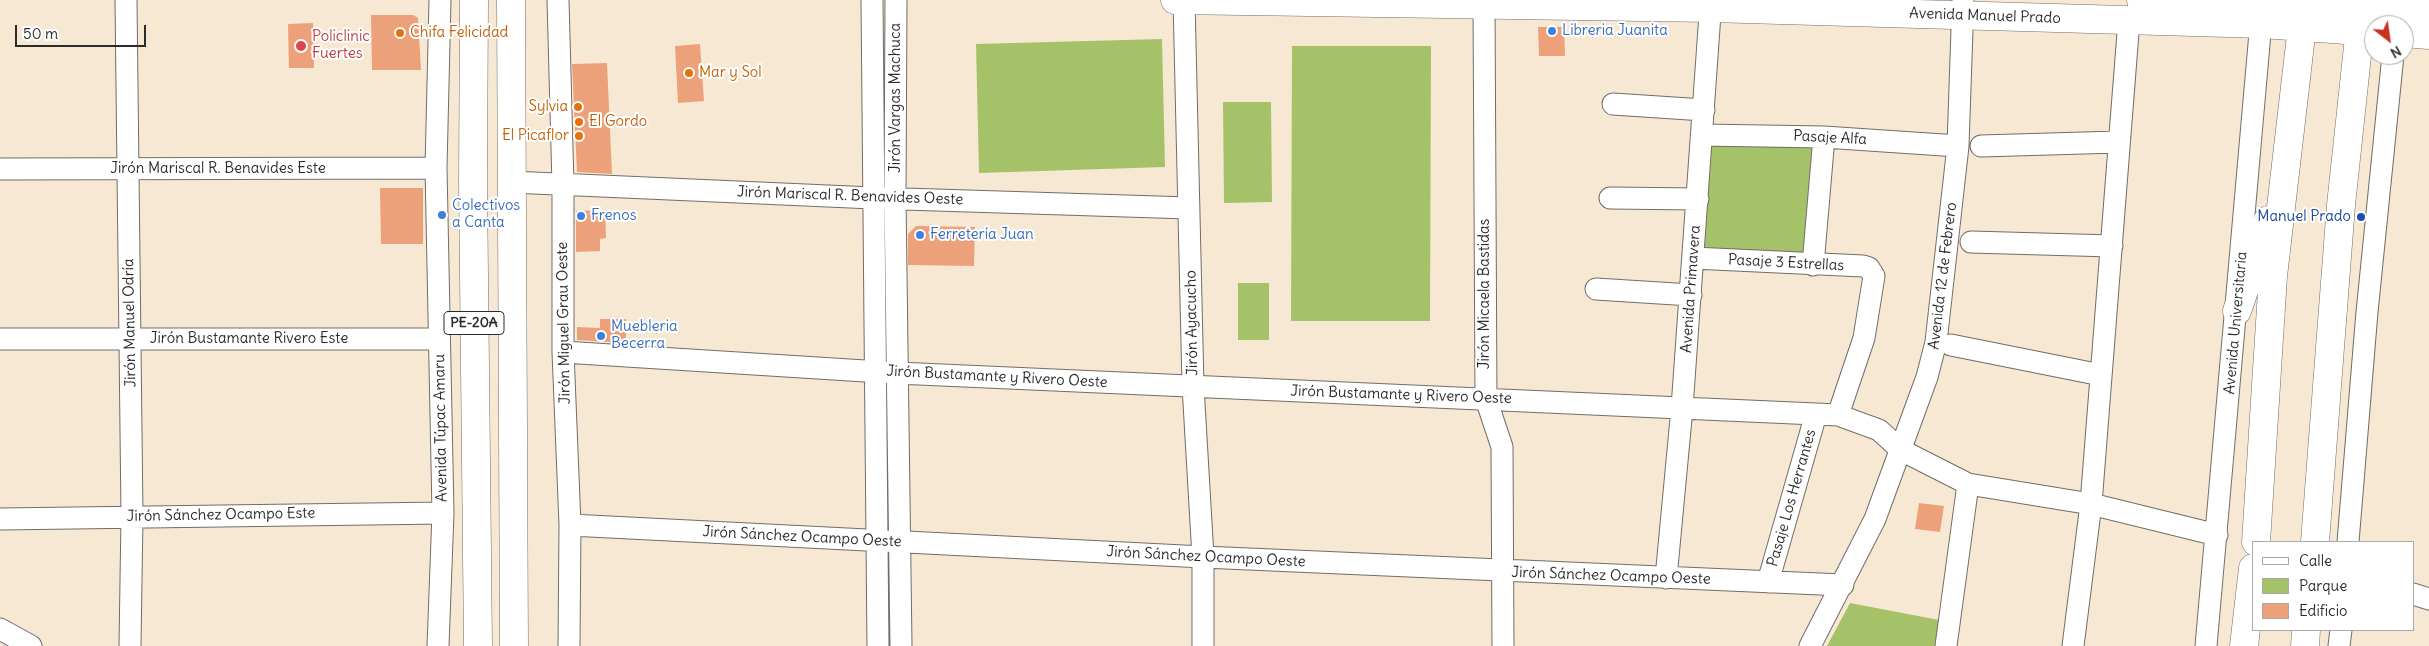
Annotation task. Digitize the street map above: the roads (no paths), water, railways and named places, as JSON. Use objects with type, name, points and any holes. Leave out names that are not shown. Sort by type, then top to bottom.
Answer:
[{"type":"main road","name":"PE-20A","points":[[474,0],[473,183],[478,646]]},
{"type":"main road","name":"PE-20A","points":[[511,0],[514,646]]},
{"type":"main road","name":"Avenida Manuel Prado","points":[[1175,0],[1711,4],[2135,10],[2262,9],[2303,10],[2364,18]]},
{"type":"main road","points":[[2256,541],[2273,276],[2303,10]]},
{"type":"main road","name":"Avenida Manuel Prado","points":[[2409,15],[2429,11]]},
{"type":"main road","points":[[2315,541],[2341,206],[2364,26]]},
{"type":"main road","name":"Avenida Manuel Prado","points":[[2414,26],[2429,35]]},
{"type":"main road","points":[[2237,311],[2286,168]]},
{"type":"main road","points":[[2244,646],[2252,577]]},
{"type":"main road","points":[[2305,646],[2306,631]]},
{"type":"street","name":"Jirón Manuel Odría","points":[[126,0],[132,516],[130,646]]},
{"type":"street","name":"Avenida Túpac Amaru","points":[[438,646],[443,513],[436,168],[440,0]]},
{"type":"street","name":"Jirón Miguel Grau Oeste","points":[[558,0],[563,185],[563,352],[570,525],[569,646]]},
{"type":"street","name":"Jirón Vargas Machuca","points":[[872,0],[878,646]]},
{"type":"street","name":"Jirón Vargas Machuca","points":[[896,0],[895,198],[901,646]]},
{"type":"street","name":"Jirón Ayacucho","points":[[1184,0],[1193,386],[1203,557],[1203,646]]},
{"type":"street","name":"Jirón Micaela Bastidas","points":[[1484,2],[1486,399],[1502,447],[1503,646]]},
{"type":"street","name":"Avenida Primavera","points":[[1666,578],[1691,295],[1711,4]]},
{"type":"street","name":"Avenida 12 de Febrero","points":[[1810,646],[1875,520],[1927,377],[1936,342],[1958,146],[1963,7]]},
{"type":"street","name":"Avenida Universitaria","points":[[2206,646],[2237,311],[2262,9]]},
{"type":"street","points":[[2073,646],[2091,504],[2112,246],[2118,142],[2135,10]]},
{"type":"street","points":[[2348,541],[2367,312],[2392,65]]},
{"type":"street","points":[[1613,104],[1704,110]]},
{"type":"street","name":"Pasaje Alfa","points":[[1703,135],[1824,137],[1958,146]]},
{"type":"street","points":[[1813,265],[1824,137]]},
{"type":"street","points":[[1981,146],[2118,142]]},
{"type":"street","name":"Jirón Mariscal R. Benavides Este","points":[[0,169],[436,168]]},
{"type":"street","name":"Jirón Mariscal R. Benavides Oeste","points":[[511,182],[873,198],[1189,208]]},
{"type":"street","points":[[1610,198],[1698,199]]},
{"type":"street","points":[[1971,242],[2112,246]]},
{"type":"street","name":"Pasaje 3 Estrellas","points":[[1693,258],[1863,266],[1870,268],[1874,276],[1864,338],[1838,415]]},
{"type":"street","points":[[1596,289],[1691,295]]},
{"type":"street","name":"Jirón Bustamante Rivero Este","points":[[0,339],[439,339]]},
{"type":"street","points":[[1952,344],[2101,375]]},
{"type":"street","name":"Jirón Bustamante y Rivero Oeste","points":[[563,352],[897,373],[1838,415],[1879,430],[1901,450],[1968,484],[2091,504],[2217,535]]},
{"type":"street","name":"Pasaje Los Herrantes","points":[[1768,582],[1816,414]]},
{"type":"street","points":[[1946,646],[1968,484]]},
{"type":"street","name":"Jirón Sánchez Ocampo Este","points":[[0,519],[443,513]]},
{"type":"street","name":"Jirón Sánchez Ocampo Oeste","points":[[570,525],[1203,557],[1843,585]]},
{"type":"street","points":[[2414,594],[2429,599]]},
{"type":"street","points":[[0,629],[31,646]]},
{"type":"street","points":[[2339,646],[2341,631]]},
{"type":"place","name":"Libreria Juanita","points":[[1552,31]]},
{"type":"place","name":"Chifa Felicidad","points":[[400,33]]},
{"type":"place","name":"Policlinic Fuertes","points":[[301,46]]},
{"type":"place","name":"Mar y Sol","points":[[689,73]]},
{"type":"place","name":"Sylvia","points":[[578,107]]},
{"type":"place","name":"El Gordo","points":[[579,122]]},
{"type":"place","name":"El Picaflor","points":[[579,136]]},
{"type":"place","name":"Colectivos a Canta","points":[[442,215]]},
{"type":"place","name":"Frenos","points":[[581,216]]},
{"type":"place","name":"Manuel Prado","points":[[2361,217]]},
{"type":"place","name":"Ferretería Juan","points":[[920,235]]},
{"type":"place","name":"Muebleria Becerra","points":[[601,336]]}]
